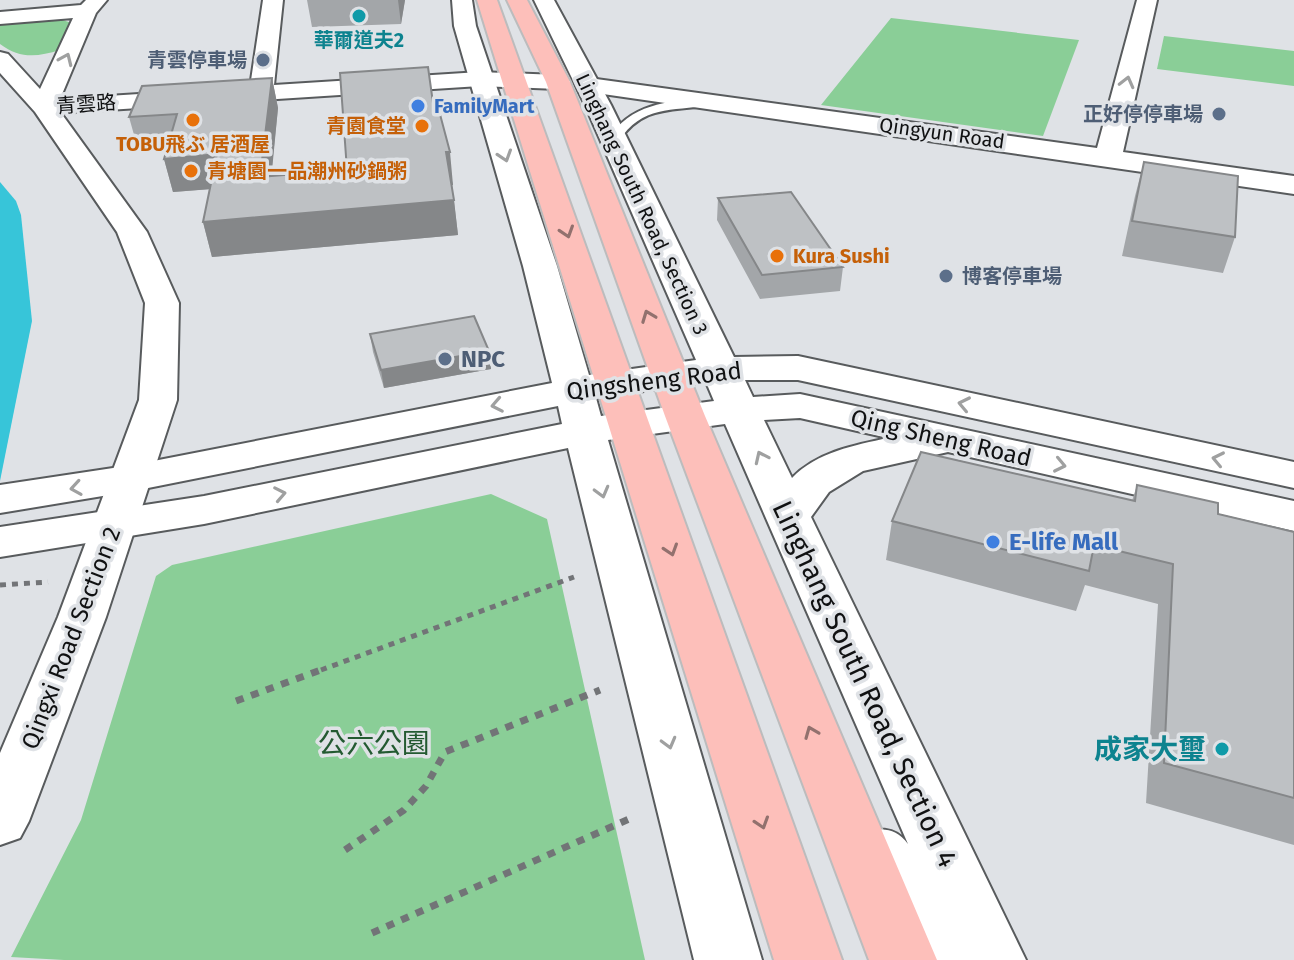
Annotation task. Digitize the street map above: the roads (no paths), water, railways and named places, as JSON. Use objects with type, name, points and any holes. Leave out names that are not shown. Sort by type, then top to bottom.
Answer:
[{"type":"main road","points":[[487,0],[516,81],[601,406],[808,960]]},
{"type":"main road","name":"Linghang South Road, Section 3","points":[[517,0],[574,84],[678,395]]},
{"type":"main road","points":[[678,395],[903,960]]},
{"type":"street","points":[[261,92],[273,0]]},
{"type":"street","points":[[462,0],[465,26],[480,79],[540,266],[601,406],[728,960]]},
{"type":"street","name":"Linghang South Road, Section 3","points":[[544,0],[574,84],[614,139],[728,389]]},
{"type":"street","points":[[1113,42],[1126,0]]},
{"type":"street","points":[[1108,158],[1147,0]]},
{"type":"street","points":[[0,18],[92,6]]},
{"type":"street","points":[[44,107],[92,6]]},
{"type":"street","name":"Qingxi Road Section 2","points":[[0,59],[44,107],[132,232],[162,303],[158,400],[82,617],[0,821]]},
{"type":"street","name":"青雲路","points":[[44,107],[480,79],[574,84]]},
{"type":"street","name":"Qingyun Road","points":[[574,84],[730,103],[1294,185]]},
{"type":"street","points":[[1080,153],[1088,126]]},
{"type":"street","name":"Qingsheng Road","points":[[728,389],[798,368],[1294,475]]},
{"type":"street","name":"Qing Sheng Road","points":[[601,406],[728,389],[1294,516]]},
{"type":"street","name":"Linghang South Road, Section 4","points":[[728,389],[992,960]]},
{"type":"street","name":"Qingsheng Road","points":[[3,533],[124,500],[204,510],[601,406]]},
{"type":"street","points":[[788,517],[797,497],[811,482],[844,461],[884,451],[955,442]]},
{"type":"street","points":[[837,795],[953,960]]},
{"type":"lane","points":[[614,139],[621,125],[636,115],[661,107],[730,103]]},
{"type":"water","points":[[0,182],[16,201],[21,215],[32,321],[0,481]]},
{"type":"place","name":"華爾道夫2","points":[[359,16]]},
{"type":"place","name":"青雲停車場","points":[[263,60]]},
{"type":"place","name":"FamilyMart","points":[[418,106]]},
{"type":"place","name":"正好停停車場","points":[[1219,114]]},
{"type":"place","name":"TOBU飛ぶ 居酒屋","points":[[193,120]]},
{"type":"place","name":"青園食堂","points":[[422,126]]},
{"type":"place","name":"青塘園一品潮州砂鍋粥","points":[[191,171]]},
{"type":"place","name":"Kura Sushi","points":[[777,256]]},
{"type":"place","name":"博客停車場","points":[[946,276]]},
{"type":"place","name":"NPC","points":[[445,359]]},
{"type":"place","name":"E-life Mall","points":[[993,542]]},
{"type":"place","name":"成家大璽","points":[[1222,749]]},
{"type":"park label","name":"公六公園","points":[[374,743]]}]
